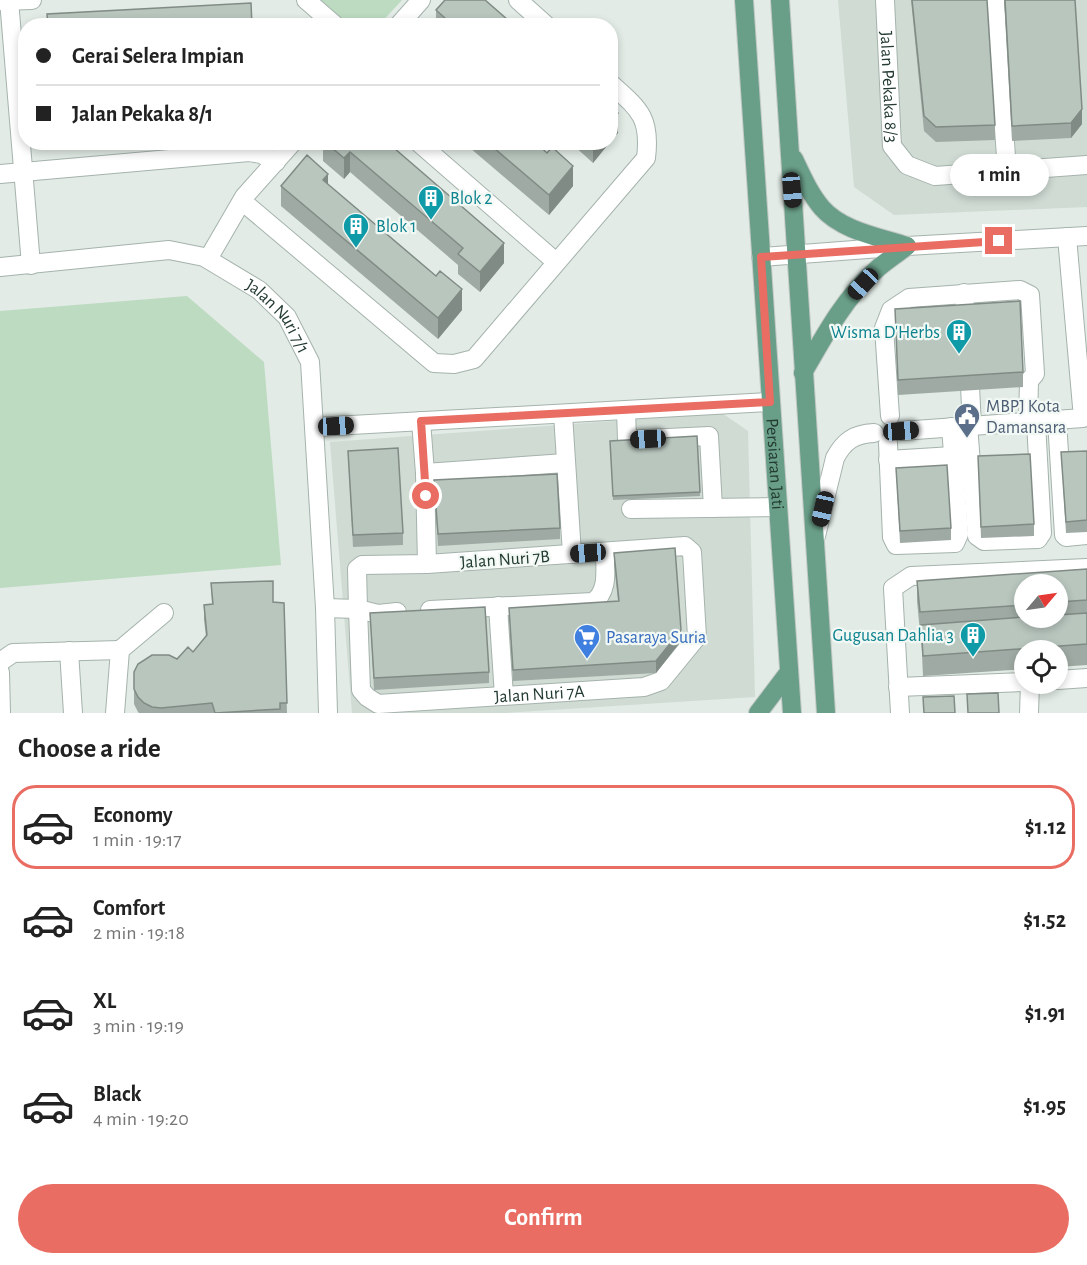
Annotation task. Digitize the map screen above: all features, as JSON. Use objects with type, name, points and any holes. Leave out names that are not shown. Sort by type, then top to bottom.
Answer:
[{"type":"main road","name":"Persiaran Jati","points":[[744,0],[792,713]]},
{"type":"main road","name":"Persiaran Jati","points":[[780,0],[826,704]]},
{"type":"main road","points":[[788,146],[805,182],[823,209],[850,227],[907,246]]},
{"type":"main road","points":[[803,373],[827,331],[850,298],[876,269],[907,246]]},
{"type":"main road","points":[[758,713],[789,672]]},
{"type":"street","points":[[18,115],[6,1],[32,0]]},
{"type":"street","points":[[306,0],[327,18]]},
{"type":"street","points":[[405,18],[421,0]]},
{"type":"street","points":[[518,0],[538,18]]},
{"type":"street","name":"Jalan Pekaka 8/3","points":[[885,0],[892,146],[907,165],[934,176],[1087,165]]},
{"type":"street","points":[[995,0],[1007,171]]},
{"type":"street","points":[[242,201],[434,363],[454,364],[474,359],[646,158],[648,141],[646,125],[637,106],[618,90]]},
{"type":"street","points":[[22,150],[31,265]]},
{"type":"street","points":[[208,259],[242,201],[286,150]]},
{"type":"street","points":[[427,150],[556,262]]},
{"type":"street","points":[[0,174],[249,152],[261,154],[276,162]]},
{"type":"street","points":[[761,257],[1087,236]]},
{"type":"street","points":[[888,442],[951,427],[1085,419],[1067,237]]},
{"type":"street","name":"Jalan Nuri 7/1","points":[[0,267],[169,250],[208,259],[259,290],[287,317],[310,362],[325,608],[328,713]]},
{"type":"street","points":[[951,427],[959,534],[956,543],[896,545],[892,537],[888,442],[899,422],[890,416],[884,328],[891,310],[909,298],[1020,290],[1030,295],[1035,374],[1023,382],[1032,422],[1042,533],[1038,539],[984,541],[977,536],[968,426],[972,426]]},
{"type":"street","points":[[964,293],[972,426]]},
{"type":"street","points":[[887,388],[911,387]]},
{"type":"street","points":[[315,427],[770,402]]},
{"type":"street","points":[[626,410],[627,440],[709,436],[713,508]]},
{"type":"street","points":[[563,414],[572,554]]},
{"type":"street","points":[[1057,420],[1064,535],[1066,537],[1087,535]]},
{"type":"street","points":[[421,421],[425,473],[427,564]]},
{"type":"street","points":[[815,543],[835,458],[840,448],[851,437],[861,434],[953,456]]},
{"type":"street","points":[[1059,453],[1078,453]]},
{"type":"street","points":[[425,473],[565,463]]},
{"type":"street","points":[[630,509],[777,507]]},
{"type":"street","name":"Jalan Nuri 7B","points":[[358,609],[357,569],[362,565],[427,564],[685,546],[693,552]]},
{"type":"street","points":[[325,608],[358,609],[378,614],[593,602],[604,590],[605,552]]},
{"type":"street","name":"Jalan Nuri 7A","points":[[358,609],[361,690],[378,704],[644,687],[661,681],[697,637],[693,552]]},
{"type":"street","points":[[900,713],[893,588],[911,576],[1087,568]]},
{"type":"street","points":[[498,606],[504,696]]},
{"type":"street","points":[[0,662],[13,653],[120,650],[164,613]]},
{"type":"street","points":[[115,713],[120,650]]},
{"type":"street","points":[[69,651],[73,713]]},
{"type":"street","points":[[0,672],[1,713]]},
{"type":"street","points":[[1068,679],[1087,678]]},
{"type":"street","points":[[898,687],[1014,682]]},
{"type":"street","points":[[1029,713],[1030,694]]},
{"type":"street","points":[[817,713],[826,704]]},
{"type":"shaded area","points":[[838,0],[1087,0],[1087,207],[894,215],[854,187]]},
{"type":"shaded area","points":[[722,413],[748,431],[755,697],[506,713],[352,713],[330,442]]},
{"type":"green space","points":[[321,0],[402,0],[385,18],[340,18]]},
{"type":"green space","points":[[187,296],[264,362],[281,565],[0,588],[0,311]]},
{"type":"building","points":[[445,0],[485,0],[506,18],[445,18],[436,10]]},
{"type":"building","points":[[912,0],[987,0],[995,125],[936,127],[924,116]]},
{"type":"building","points":[[1005,0],[1075,0],[1082,109],[1071,123],[1012,126]]},
{"type":"building","points":[[251,3],[252,18],[47,18],[47,14]]},
{"type":"building","points":[[334,150],[396,150],[504,243],[480,272],[458,254],[463,248],[350,152],[344,158]]},
{"type":"building","points":[[496,150],[544,150],[547,153],[550,150],[555,150],[573,166],[549,195]]},
{"type":"building","points":[[307,155],[328,174],[323,180],[436,276],[440,271],[462,289],[438,318],[281,186]]},
{"type":"building","name":"Wisma D'Herbs","points":[[1020,301],[1023,372],[898,380],[895,309]]},
{"type":"building","points":[[697,436],[700,492],[613,496],[610,441]]},
{"type":"building","points":[[398,448],[403,533],[353,535],[348,451]]},
{"type":"building","points":[[1087,451],[1087,520],[1066,522],[1061,452]]},
{"type":"building","points":[[1030,454],[1034,524],[981,527],[978,456]]},
{"type":"building","points":[[947,465],[951,528],[900,531],[896,468]]},
{"type":"building","points":[[557,474],[560,528],[438,534],[434,480]]},
{"type":"building","points":[[675,548],[681,630],[656,661],[513,670],[509,608],[619,601],[614,553]]},
{"type":"building","points":[[1087,569],[1087,600],[1068,601],[1068,574],[1016,574]]},
{"type":"building","points":[[1014,574],[1014,606],[920,612],[917,581]]},
{"type":"building","points":[[273,581],[273,602],[284,603],[287,703],[280,703],[280,709],[215,713],[212,703],[161,708],[152,707],[138,697],[134,689],[134,672],[138,664],[152,655],[169,655],[177,659],[188,647],[193,652],[207,635],[204,605],[213,604],[211,583]]},
{"type":"building","points":[[485,607],[489,672],[374,678],[370,613]]},
{"type":"building","points":[[1087,613],[1087,644],[1068,645],[1068,640],[1014,640],[1014,649],[923,656],[921,625],[1014,618],[1014,628],[1068,628],[1068,614]]},
{"type":"building","points":[[998,693],[999,713],[968,713],[967,694]]},
{"type":"building","points":[[954,696],[955,713],[924,713],[923,697]]},
{"type":"place","name":"Blok 2","points":[[431,221]]},
{"type":"place","name":"Blok 1","points":[[356,249]]},
{"type":"place","name":"Wisma D'Herbs","points":[[959,355]]},
{"type":"place","name":"MBPJ Kota Damansara","points":[[967,439]]},
{"type":"place","name":"Gugusan Dahlia 3","points":[[973,658]]},
{"type":"place","name":"Pasaraya Suria","points":[[587,660]]},
{"type":"route","points":[[426,496],[421,421],[770,402],[761,257],[999,241]]}]
